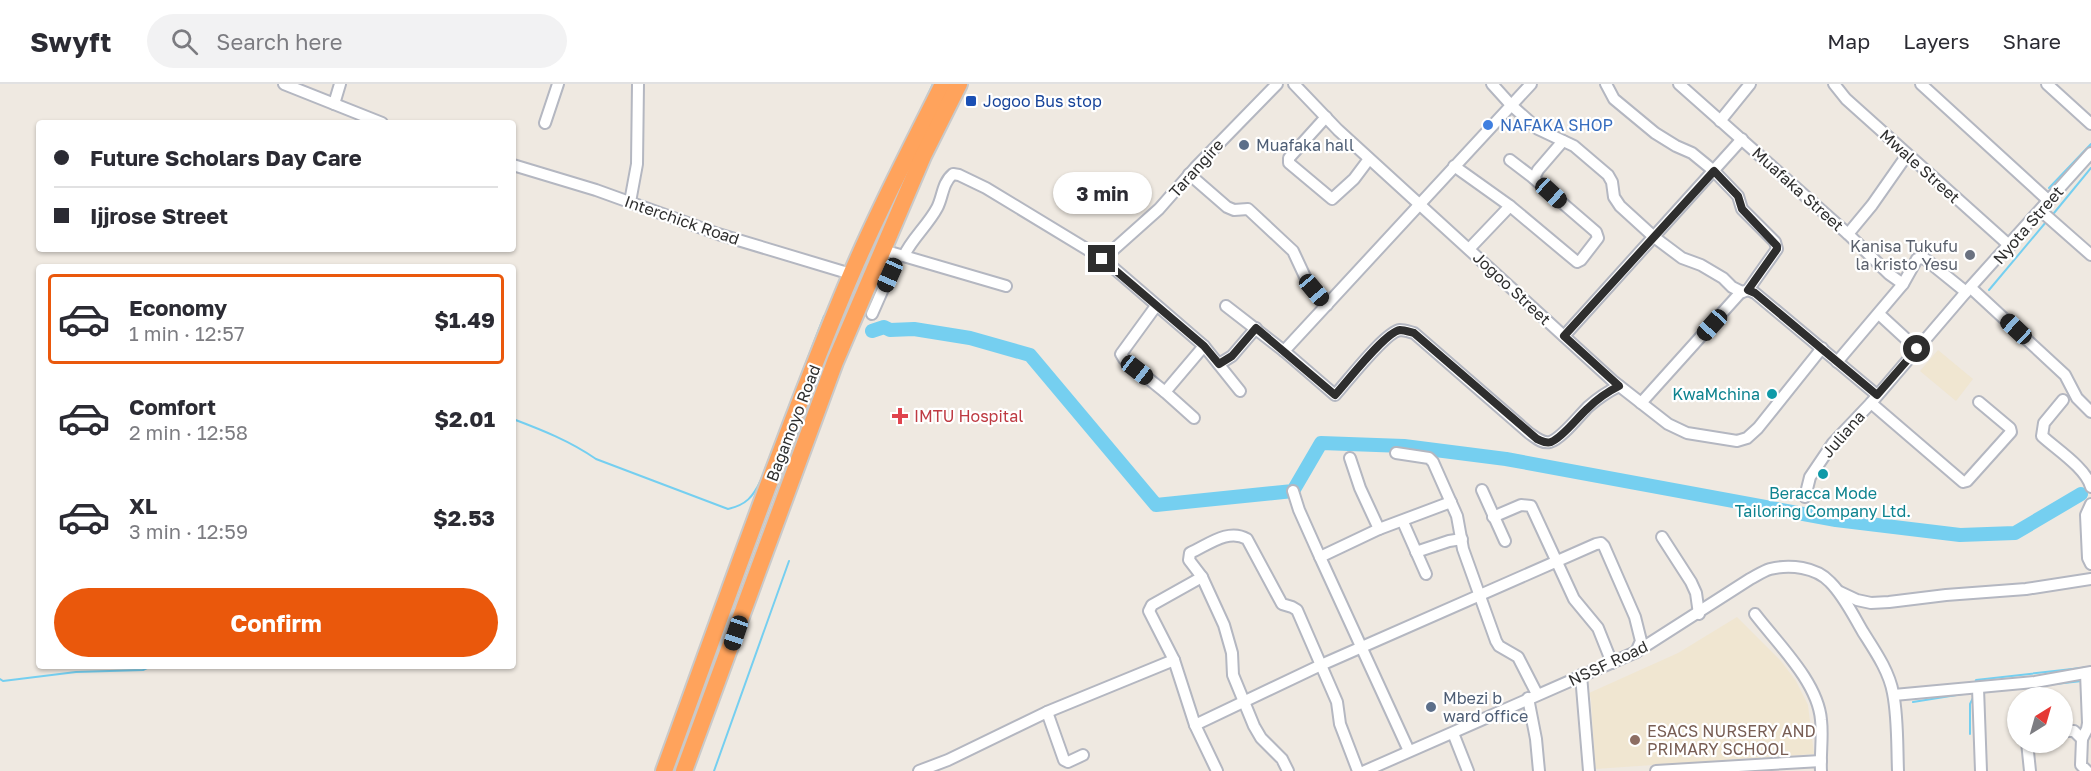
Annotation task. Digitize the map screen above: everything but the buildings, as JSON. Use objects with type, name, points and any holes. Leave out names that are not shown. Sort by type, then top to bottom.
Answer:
[{"type":"highway","name":"Bagamoyo Road","points":[[664,771],[782,448],[833,318],[881,208],[943,84]]},
{"type":"highway","name":"Bagamoyo Road","points":[[684,771],[847,335],[854,318],[895,253],[923,156],[959,84]]},
{"type":"street","points":[[284,84],[374,120]]},
{"type":"street","points":[[334,104],[340,84]]},
{"type":"street","points":[[545,123],[558,84]]},
{"type":"street","points":[[630,202],[637,164],[638,84]]},
{"type":"street","name":"Tarangire","points":[[1102,259],[1159,209],[1189,174],[1277,84]]},
{"type":"street","name":"Jogoo Street","points":[[1294,84],[1369,159],[1619,386],[1668,424],[1687,433],[1737,441],[1747,438],[1758,428],[1822,348]]},
{"type":"street","points":[[1491,84],[1538,129],[1574,146],[1608,175],[1612,182],[1614,196],[1620,206],[1654,237],[1682,258],[1701,265],[1723,278],[1732,287],[1755,293],[1822,348],[1963,482],[1967,481],[2011,432],[2010,428],[1978,402]]},
{"type":"street","points":[[1284,351],[1531,84]]},
{"type":"street","points":[[1606,84],[1614,99],[1655,133],[1692,153],[1714,171],[1738,196],[1742,209],[1777,246],[1745,291],[1641,403]]},
{"type":"street","name":"Muafaka Street","points":[[1679,84],[1848,234],[1889,274],[1903,284]]},
{"type":"street","points":[[1720,121],[1750,84]]},
{"type":"street","name":"Mwale Street","points":[[1834,84],[1846,99],[2010,246]]},
{"type":"street","points":[[1921,84],[2049,201]]},
{"type":"street","points":[[2047,84],[2091,124]]},
{"type":"street","points":[[1326,117],[1289,159],[1289,163],[1332,199],[1354,178],[1369,159]]},
{"type":"street","points":[[1564,336],[1742,139]]},
{"type":"street","points":[[1534,178],[1563,141]]},
{"type":"street","name":"Nyota Street","points":[[1967,292],[2091,153]]},
{"type":"street","points":[[1848,234],[1872,205],[1907,155]]},
{"type":"street","points":[[1454,166],[1510,206],[1575,261],[1581,260],[1597,241],[1597,234],[1534,178],[1510,160]]},
{"type":"street","name":"Interchick Road","points":[[516,166],[630,202],[718,234],[851,274]]},
{"type":"street","points":[[872,314],[895,253],[927,225],[939,205],[947,179],[953,174],[959,175],[996,194],[1102,259],[1204,346],[1240,391]]},
{"type":"street","points":[[1189,174],[1227,207],[1234,210],[1248,209],[1266,225],[1293,251],[1307,281],[1327,305]]},
{"type":"street","points":[[1469,249],[1510,206]]},
{"type":"street","points":[[2041,211],[2091,255]]},
{"type":"street","points":[[895,253],[1006,286]]},
{"type":"street","points":[[1837,362],[1903,284],[1917,259],[1924,258],[2065,375],[2077,398],[2091,412]]},
{"type":"street","name":"Juliana","points":[[1805,497],[1810,477],[1833,443],[1967,292]]},
{"type":"street","points":[[1156,306],[1121,354],[1194,418]]},
{"type":"street","points":[[1226,306],[1256,328],[1335,395],[1372,351],[1390,335],[1400,330],[1414,333],[1529,433],[1544,442],[1557,439],[1588,407],[1619,386]]},
{"type":"street","points":[[1879,314],[1917,349]]},
{"type":"street","points":[[1219,364],[1232,356],[1256,328]]},
{"type":"street","points":[[1165,392],[1204,346]]},
{"type":"street","points":[[2063,400],[2044,423],[2042,435],[2080,470],[2089,480],[2091,487]]},
{"type":"street","points":[[1396,453],[1429,459],[1433,462],[1451,502],[1463,549],[1499,646],[1518,657],[1533,696],[1539,771]]},
{"type":"street","points":[[1350,458],[1360,488],[1379,529]]},
{"type":"street","points":[[1482,490],[1505,541]]},
{"type":"street","points":[[1293,491],[1299,510],[1360,647],[1409,751]]},
{"type":"street","points":[[1320,557],[1379,529],[1451,502]]},
{"type":"street","points":[[2091,504],[2086,514],[2088,558],[2091,564]]},
{"type":"street","points":[[1493,517],[1521,505],[1531,506],[1574,599],[1598,628],[1612,663]]},
{"type":"street","points":[[1402,522],[1426,573]]},
{"type":"street","points":[[1288,771],[1282,759],[1261,738],[1242,700],[1233,675],[1232,654],[1224,625],[1202,577],[1189,560],[1190,553],[1228,535],[1239,534],[1247,538],[1282,604],[1297,610],[1337,702],[1340,724],[1358,771]]},
{"type":"street","points":[[1662,537],[1691,582],[1696,593],[1699,614]]},
{"type":"street","points":[[1416,552],[1462,539]]},
{"type":"street","points":[[1195,725],[1242,700],[1360,647],[1601,543],[1635,616],[1641,641],[1636,652]]},
{"type":"street","name":"NSSF Road","points":[[1365,771],[1388,766],[1409,751],[1636,652],[1768,569],[1803,568],[1829,580],[1839,592]]},
{"type":"street","points":[[1202,577],[1150,608],[1151,615],[1174,660],[1195,725],[1217,771]]},
{"type":"street","points":[[1839,592],[1871,603],[1946,594],[2026,589],[2091,579]]},
{"type":"street","points":[[1839,592],[1890,680],[1894,695],[1898,771]]},
{"type":"street","points":[[1656,771],[1821,766],[1821,719],[1817,700],[1800,671],[1755,614]]},
{"type":"street","points":[[919,771],[950,766],[1047,712],[1174,660]]},
{"type":"street","points":[[1894,695],[2035,682],[2088,672],[2088,723],[2081,765],[2086,771]]},
{"type":"street","points":[[1581,675],[1589,771]]},
{"type":"street","points":[[1978,688],[1981,771]]},
{"type":"street","points":[[1047,712],[1064,760],[1068,762],[1083,755]]},
{"type":"street","points":[[2073,731],[2085,744]]},
{"type":"street","points":[[1453,733],[1468,771]]},
{"type":"street","points":[[2029,753],[2030,771]]},
{"type":"shaded area","points":[[1938,350],[1973,379],[1956,401],[1920,371]]},
{"type":"shaded area","points":[[1737,617],[1781,661],[1796,681],[1808,705],[1814,754],[1595,769],[1589,693],[1678,653]]},
{"type":"waterway","points":[[925,101],[933,84]]},
{"type":"waterway","points":[[2049,188],[2091,144]]},
{"type":"waterway","points":[[2054,213],[2091,168]]},
{"type":"waterway","points":[[1989,290],[2046,222]]},
{"type":"waterway","points":[[516,420],[566,441],[596,459],[728,509],[740,505],[755,491],[761,480],[824,316]]},
{"type":"waterway","points":[[872,331],[884,327],[890,330],[914,329],[970,338],[1030,355],[1156,505],[1293,491],[1321,443],[1404,446],[1506,459],[1836,520],[1960,535],[2015,533],[2081,494]]},
{"type":"waterway","points":[[714,771],[789,561]]},
{"type":"waterway","points":[[1975,683],[1976,680],[2090,667]]},
{"type":"waterway","points":[[0,679],[3,681],[76,672],[145,669]]},
{"type":"waterway","points":[[2046,685],[2082,681]]},
{"type":"waterway","points":[[1913,702],[1969,693]]},
{"type":"waterway","points":[[1970,734],[1970,704],[1974,696]]},
{"type":"place","name":"Jogoo Bus stop","points":[[971,101]]},
{"type":"place","name":"NAFAKA SHOP","points":[[1488,125]]},
{"type":"place","name":"Muafaka hall","points":[[1244,145]]},
{"type":"place","name":"Kanisa Tukufu la kristo Yesu","points":[[1970,255]]},
{"type":"place","name":"KwaMchina","points":[[1772,394]]},
{"type":"place","name":"IMTU Hospital","points":[[900,416]]},
{"type":"place","name":"Beracca Mode Tailoring Company Ltd.","points":[[1823,474]]},
{"type":"place","name":"Mbezi b ward office","points":[[1431,707]]},
{"type":"place","name":"ESACS NURSERY AND PRIMARY SCHOOL","points":[[1635,740]]},
{"type":"route","points":[[1102,259],[1211,352],[1219,364],[1232,356],[1256,328],[1335,395],[1372,351],[1390,335],[1400,330],[1414,333],[1537,439],[1550,442],[1557,439],[1588,407],[1619,386],[1564,336],[1714,171],[1738,196],[1742,209],[1777,246],[1748,290],[1755,293],[1877,395],[1917,349]]}]
